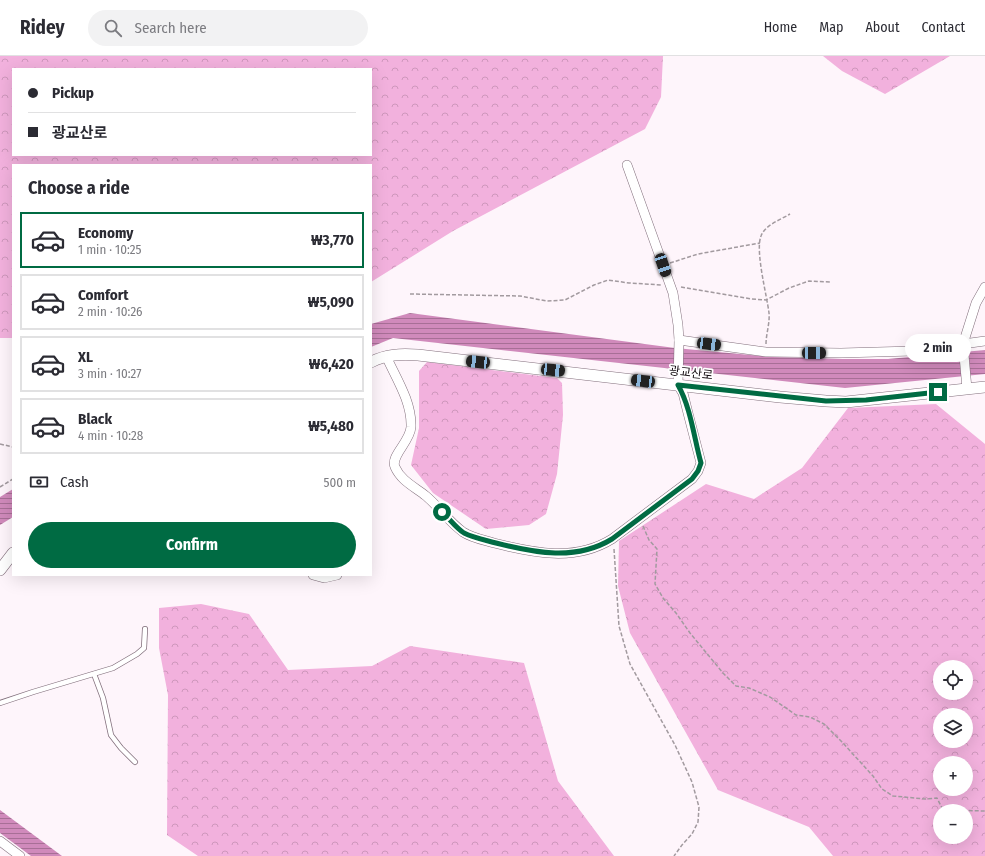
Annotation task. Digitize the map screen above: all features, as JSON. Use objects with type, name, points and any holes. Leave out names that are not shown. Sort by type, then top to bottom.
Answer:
[{"type":"street","points":[[386,356],[410,410],[411,427],[409,436],[394,458],[394,466],[404,480],[426,496],[463,532],[472,537],[510,547],[552,554],[567,554],[590,549],[603,545],[612,539],[692,479],[698,471],[701,463],[683,393],[678,380],[679,343],[674,299],[671,285],[627,165]]},
{"type":"street","points":[[967,385],[963,345],[976,303],[985,288]]},
{"type":"street","points":[[679,343],[766,352],[885,353],[985,342]]},
{"type":"street","name":"광교산로","points":[[372,362],[386,356],[404,354],[418,355],[678,380],[826,401],[866,400],[967,385],[985,387]]},
{"type":"street","points":[[0,570],[12,554]]},
{"type":"street","points":[[317,576],[324,578],[337,576]]},
{"type":"street","points":[[0,841],[20,856]]},
{"type":"lane","points":[[0,703],[113,668],[137,654],[144,648],[145,629]]},
{"type":"lane","points":[[94,674],[103,698],[111,735],[135,762]]},
{"type":"path","points":[[766,352],[766,334],[769,314],[760,253],[760,237],[765,230],[790,214]]},
{"type":"path","points":[[663,265],[698,254],[760,243]]},
{"type":"path","points":[[410,294],[520,296],[547,301],[565,300],[594,285],[608,280],[629,283],[671,285],[766,300],[789,288],[808,281],[831,282]]},
{"type":"path","points":[[0,444],[12,446]]},
{"type":"path","points":[[0,488],[12,480]]},
{"type":"path","points":[[639,518],[649,540],[657,549],[656,584],[663,598],[723,673],[736,686],[750,688],[770,697],[796,715],[810,717],[824,724],[873,776],[882,789],[893,796],[925,799],[937,798],[943,810],[985,811]]},
{"type":"path","points":[[612,539],[615,556],[619,626],[630,664],[678,751],[692,782],[700,807],[698,822],[692,834],[674,856]]},
{"type":"green space","points":[[0,56],[663,56],[661,97],[645,129],[453,231],[372,281],[372,164],[12,164],[12,338],[0,338]]},
{"type":"green space","points":[[823,56],[950,56],[885,94],[842,71]]},
{"type":"green space","points":[[427,362],[557,378],[562,383],[563,415],[557,474],[546,514],[529,525],[486,529],[433,493],[411,465],[419,428],[419,371]]},
{"type":"green space","points":[[936,404],[985,444],[985,856],[833,856],[809,827],[718,790],[630,633],[618,586],[619,541],[706,484],[754,499],[802,468],[848,408]]},
{"type":"green space","points":[[201,604],[249,614],[288,670],[372,666],[410,646],[524,663],[558,781],[614,856],[198,856],[167,835],[168,695],[159,648],[159,608]]},
{"type":"shaded area","points":[[410,313],[675,348],[772,357],[888,359],[985,350],[985,374],[845,388],[393,338],[372,347],[372,324]]},
{"type":"shaded area","points":[[12,490],[12,518],[0,525],[0,497]]},
{"type":"shaded area","points":[[0,810],[62,856],[31,856],[0,833]]},
{"type":"route","points":[[442,512],[463,532],[472,537],[510,547],[552,554],[567,554],[590,549],[603,545],[612,539],[692,479],[698,471],[701,463],[683,393],[678,385],[780,397],[846,402],[938,392]]}]
